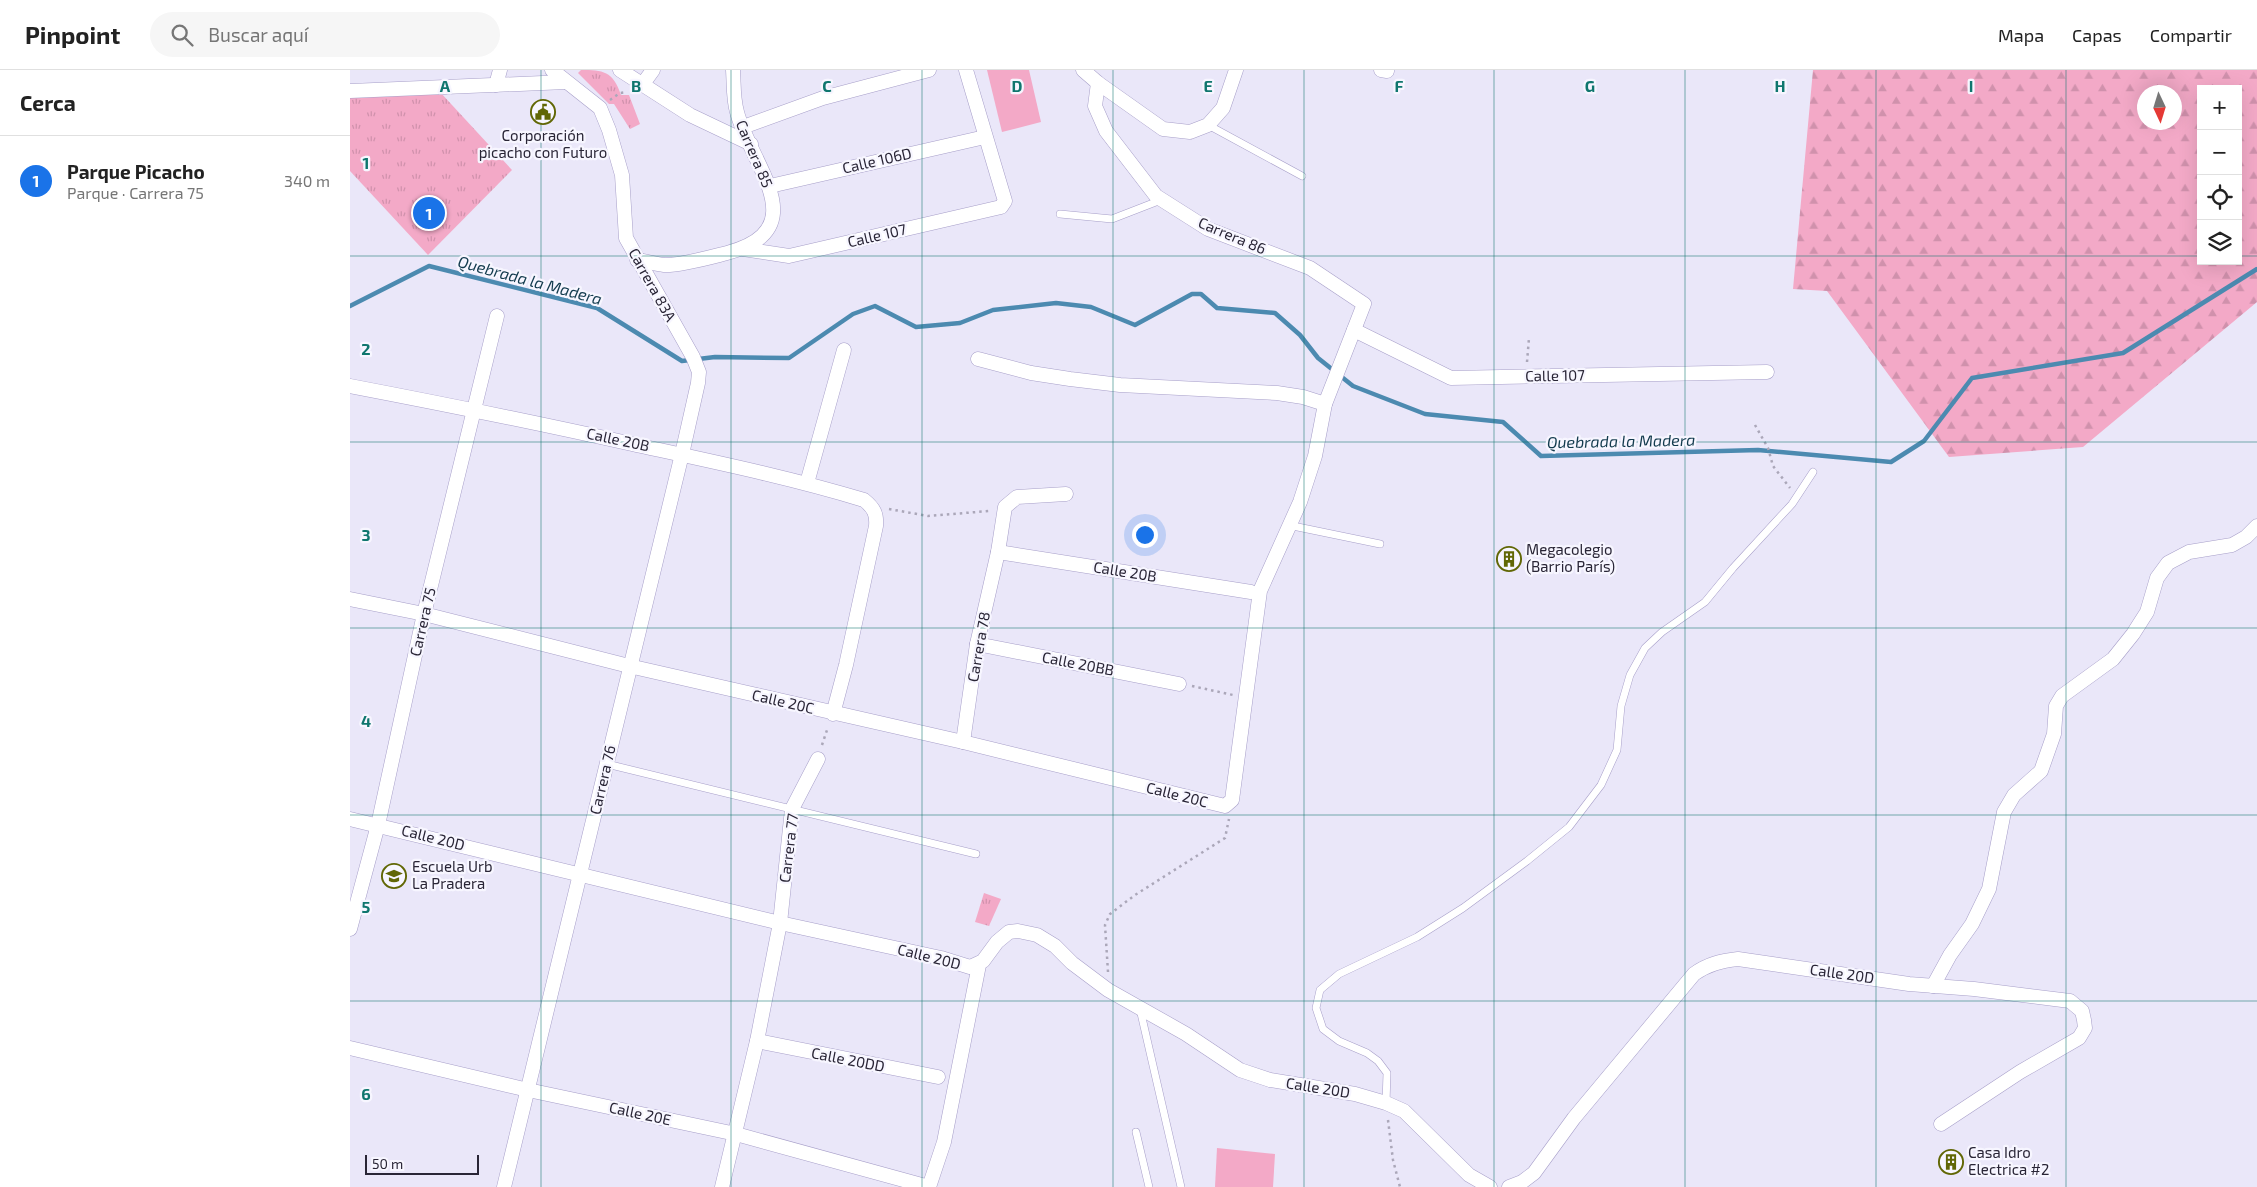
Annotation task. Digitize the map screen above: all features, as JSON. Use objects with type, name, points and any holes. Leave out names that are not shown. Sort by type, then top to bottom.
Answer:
[{"type":"street","points":[[496,85],[500,70]]},
{"type":"street","name":"Carrera 83A","points":[[552,70],[600,108],[609,130],[622,175],[626,238],[693,357],[699,372]]},
{"type":"street","points":[[620,70],[690,115],[751,144]]},
{"type":"street","points":[[642,85],[653,70]]},
{"type":"street","name":"Carrera 85","points":[[733,70],[737,112],[770,186],[773,220],[764,236]]},
{"type":"street","points":[[743,126],[823,98],[929,70]]},
{"type":"street","points":[[966,70],[985,137]]},
{"type":"street","points":[[1083,70],[1098,83],[1163,129],[1190,132],[1208,124],[1223,108],[1236,70]]},
{"type":"street","points":[[350,91],[566,82]]},
{"type":"street","name":"Carrera 86","points":[[1098,83],[1095,106],[1106,131],[1150,189],[1162,200],[1208,229],[1310,268],[1364,304],[1354,330]]},
{"type":"street","name":"Calle 106D","points":[[770,186],[985,137]]},
{"type":"street","name":"Calle 107","points":[[638,260],[664,265],[744,249],[789,256],[998,209],[1005,200],[985,137]]},
{"type":"street","name":"Calle 107","points":[[744,249],[764,236]]},
{"type":"street","name":"Carrera 75","points":[[350,929],[378,825],[424,614],[497,316]]},
{"type":"street","points":[[1232,800],[1260,591],[1288,525],[1300,502],[1315,456],[1325,404],[1354,330]]},
{"type":"street","name":"Calle 107","points":[[1354,330],[1450,378],[1767,372]]},
{"type":"street","points":[[807,483],[844,350]]},
{"type":"street","points":[[978,359],[1031,373],[1070,380],[1120,385],[1277,393],[1303,397],[1325,404]]},
{"type":"street","name":"Carrera 76","points":[[504,1187],[682,454],[699,372]]},
{"type":"street","name":"Calle 20B","points":[[350,386],[475,410],[807,483],[864,500],[872,506],[877,515]]},
{"type":"street","points":[[1006,507],[1017,497],[1066,494]]},
{"type":"street","name":"Carrera 78","points":[[963,742],[978,644],[1006,507]]},
{"type":"street","points":[[833,714],[864,586],[877,515]]},
{"type":"street","points":[[1933,986],[1950,955],[1972,924],[1989,889],[2004,812],[2014,795],[2041,771],[2054,734],[2056,706],[2062,696],[2113,659],[2133,634],[2147,612],[2157,578],[2168,563],[2189,552],[2232,545],[2246,537],[2257,526]]},
{"type":"street","name":"Calle 20B","points":[[998,552],[1251,592]]},
{"type":"street","name":"Calle 20C","points":[[350,599],[424,614],[629,666],[833,714],[963,742],[1216,805],[1225,806],[1232,800]]},
{"type":"street","name":"Calle 20BB","points":[[978,644],[1179,684]]},
{"type":"street","name":"Carrera 77","points":[[722,1187],[757,1042],[780,924],[792,809],[818,759]]},
{"type":"street","name":"Calle 20D","points":[[350,819],[780,924],[941,958],[970,967],[979,965],[997,942],[1009,932],[1025,932],[1037,935],[1055,946],[1072,963],[1108,990],[1186,1034],[1240,1070],[1270,1080],[1355,1094],[1386,1103],[1404,1111],[1469,1175],[1490,1187]]},
{"type":"street","name":"Calle 20D","points":[[1508,1187],[1522,1182],[1534,1173],[1574,1118],[1694,974],[1705,966],[1718,962],[1738,960],[1933,986],[2070,1001],[2082,1011],[2085,1028],[2079,1038],[2020,1072],[1941,1124]]},
{"type":"street","points":[[928,1187],[944,1142],[979,965]]},
{"type":"street","name":"Calle 20DD","points":[[757,1042],[938,1078]]},
{"type":"street","name":"Calle 20E","points":[[350,1048],[528,1090],[736,1134],[928,1187]]},
{"type":"lane","points":[[1208,124],[1302,176]]},
{"type":"lane","points":[[1060,214],[1112,219],[1162,200]]},
{"type":"lane","points":[[1386,1103],[1387,1073],[1378,1061],[1367,1053],[1339,1041],[1323,1029],[1316,1008],[1320,990],[1339,974],[1418,938],[1527,861],[1569,827],[1601,785],[1617,750],[1621,706],[1630,675],[1645,648],[1662,632],[1705,602],[1798,496],[1813,472]]},
{"type":"lane","points":[[1288,525],[1380,544]]},
{"type":"lane","points":[[607,764],[976,854]]},
{"type":"lane","points":[[1140,1009],[1181,1187]]},
{"type":"lane","points":[[1136,1132],[1148,1187]]},
{"type":"path","points":[[1527,376],[1529,338]]},
{"type":"path","points":[[1755,424],[1768,448],[1773,466],[1798,496]]},
{"type":"path","points":[[877,515],[890,509],[928,516],[988,511],[1006,507]]},
{"type":"path","points":[[1179,684],[1235,695]]},
{"type":"path","points":[[818,759],[833,714]]},
{"type":"path","points":[[1108,990],[1106,926],[1110,914],[1135,895],[1225,838],[1232,800]]},
{"type":"path","points":[[1386,1103],[1393,1160],[1400,1187]]},
{"type":"green space","points":[[581,70],[601,72],[611,77],[621,95],[629,95],[640,124],[630,129],[614,104],[609,104],[578,73]]},
{"type":"green space","points":[[987,70],[1029,70],[1041,122],[1002,132]]},
{"type":"green space","points":[[1813,70],[2257,70],[2257,302],[2083,447],[1949,457],[1827,291],[1793,289]]},
{"type":"green space","points":[[440,92],[512,170],[428,255],[350,171],[350,95]]},
{"type":"green space","points":[[984,893],[1001,899],[989,926],[975,922]]},
{"type":"green space","points":[[1217,1148],[1275,1154],[1273,1187],[1215,1187]]},
{"type":"waterway","name":"Quebrada la Madera","points":[[350,306],[429,266],[597,308],[682,361],[715,357],[789,358],[853,314],[875,306],[916,327],[960,323],[993,310],[1056,303],[1091,307],[1135,325],[1192,294],[1201,294],[1217,308],[1275,313],[1300,335],[1318,358],[1353,386],[1425,414],[1503,422],[1541,456],[1758,450],[1891,462],[1924,441],[1972,378],[2123,353],[2257,269]]},
{"type":"place","name":"Corporación picacho con Futuro","points":[[543,112]]},
{"type":"place","name":"Parque Picacho","points":[[429,213]]},
{"type":"place","name":"Megacolegio (Barrio París)","points":[[1509,559]]},
{"type":"place","name":"Escuela Urb La Pradera","points":[[394,876]]},
{"type":"place","name":"Casa Idro Electrica #2","points":[[1951,1162]]}]
